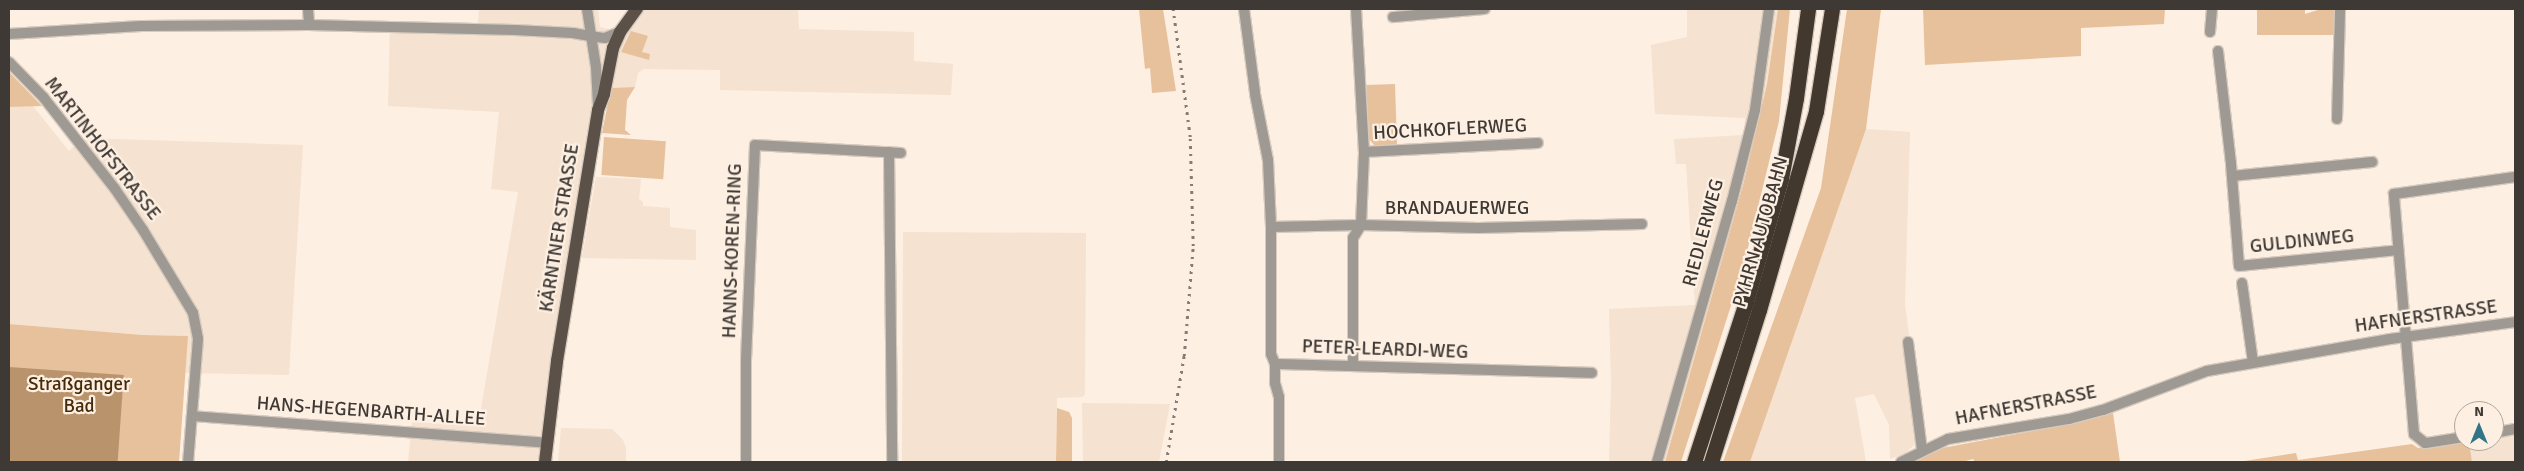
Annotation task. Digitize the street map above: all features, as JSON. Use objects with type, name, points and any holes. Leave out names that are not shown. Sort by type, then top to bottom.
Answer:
[{"type":"highway","name":"PYHRN AUTOBAHN","points":[[1694,462],[1746,302],[1781,179],[1796,98],[1808,9]]},
{"type":"highway","points":[[1801,168],[1822,9]]},
{"type":"highway","name":"PYHRN AUTOBAHN","points":[[1711,462],[1801,168],[1816,111],[1832,9]]},
{"type":"main road","name":"KÄRNTNER STRASSE","points":[[546,462],[557,361],[598,110],[604,94],[613,48],[620,32],[637,9]]},
{"type":"street","points":[[308,9],[309,25]]},
{"type":"street","points":[[587,9],[596,67],[598,110]]},
{"type":"street","points":[[1244,9],[1255,93],[1268,160],[1271,227],[1271,354],[1275,364]]},
{"type":"street","name":"HOCHKOFLERWEG","points":[[1353,365],[1353,238],[1361,225],[1364,152],[1356,9]]},
{"type":"street","points":[[1393,18],[1485,9]]},
{"type":"street","name":"RIEDLERWEG","points":[[1657,462],[1732,201],[1755,110],[1769,9]]},
{"type":"street","points":[[2210,32],[2212,9]]},
{"type":"street","points":[[2337,119],[2340,9]]},
{"type":"street","points":[[9,34],[141,26],[309,25],[515,30],[573,33],[606,38],[620,32]]},
{"type":"street","name":"GULDINWEG","points":[[2218,51],[2232,176],[2239,266],[2398,250]]},
{"type":"street","name":"MARTINHOFSTRASSE","points":[[9,62],[44,98],[115,189],[189,306],[198,339],[188,462]]},
{"type":"street","name":"HOCHKOFLERWEG","points":[[1364,152],[1538,143]]},
{"type":"street","name":"HANNS-KOREN-RING","points":[[746,462],[746,360],[755,146],[901,152]]},
{"type":"street","points":[[889,152],[892,462]]},
{"type":"street","points":[[2232,176],[2372,162]]},
{"type":"street","points":[[2454,439],[2425,443],[2414,434],[2394,194],[2515,177]]},
{"type":"street","name":"BRANDAUERWEG","points":[[1271,227],[1361,225],[1478,228],[1642,224]]},
{"type":"street","points":[[2242,283],[2253,362]]},
{"type":"street","name":"HAFNERSTRASSE","points":[[1901,462],[1922,450],[1948,439],[2069,418],[2103,410],[2206,372],[2253,362],[2515,322]]},
{"type":"street","points":[[1908,342],[1922,450]]},
{"type":"street","name":"PETER-LEARDI-WEG","points":[[1279,462],[1279,397],[1275,384],[1275,364],[1592,372]]},
{"type":"street","name":"HANS-HEGENBARTH-ALLEE","points":[[192,416],[548,443]]},
{"type":"shaded area","points":[[479,9],[598,9],[600,27],[620,32],[637,9],[798,9],[799,29],[914,32],[914,61],[953,64],[951,95],[720,90],[720,70],[644,69],[638,73],[635,87],[611,88],[607,108],[598,110],[545,462],[408,462],[412,422],[478,426],[518,192],[491,189],[499,112],[388,106],[390,21],[478,23]]},
{"type":"shaded area","points":[[1687,9],[1778,9],[1767,84],[1743,185],[1665,462],[1609,462],[1611,383],[1609,309],[1695,305],[1686,164],[1676,164],[1674,139],[1744,135],[1745,118],[1655,114],[1651,45],[1687,37]]},
{"type":"shaded area","points":[[33,106],[69,151],[83,138],[303,145],[289,375],[185,373],[187,336],[143,335],[9,324],[9,107]]},
{"type":"shaded area","points":[[1866,129],[1910,132],[1905,305],[1916,384],[1920,440],[1904,454],[1890,459],[1889,425],[1874,394],[1855,398],[1866,462],[1750,462]]},
{"type":"shaded area","points":[[596,177],[641,179],[639,199],[643,202],[643,206],[670,208],[670,227],[696,230],[696,260],[582,258]]},
{"type":"shaded area","points":[[903,232],[1086,233],[1085,394],[1082,397],[1057,398],[1056,462],[902,462]]},
{"type":"shaded area","points":[[9,367],[124,375],[118,462],[9,462]]},
{"type":"shaded area","points":[[1082,403],[1170,404],[1159,462],[1083,462]]},
{"type":"shaded area","points":[[561,428],[612,429],[623,440],[626,448],[626,462],[558,462]]},
{"type":"shaded area","points":[[2515,433],[2515,462],[2472,462],[2470,451],[2504,451],[2504,435]]},
{"type":"green space","points":[[1139,9],[1163,9],[1176,91],[1152,93],[1150,68],[1145,69]]},
{"type":"green space","points":[[1778,9],[1790,9],[1779,121],[1743,268],[1681,462],[1665,462],[1743,185],[1767,84]]},
{"type":"green space","points":[[1847,9],[1881,9],[1866,129],[1750,462],[1723,462],[1821,188]]},
{"type":"green space","points":[[1923,9],[2165,9],[2164,24],[2081,28],[2081,56],[1925,65]]},
{"type":"green space","points":[[2257,9],[2305,9],[2305,14],[2321,9],[2335,9],[2334,35],[2257,35]]},
{"type":"green space","points":[[631,31],[648,36],[642,52],[650,54],[649,60],[621,52]]},
{"type":"green space","points":[[9,72],[42,106],[9,107]]},
{"type":"green space","points":[[1395,84],[1397,145],[1374,145],[1369,139],[1366,85]]},
{"type":"green space","points":[[635,87],[627,100],[625,130],[631,135],[602,133],[611,88]]},
{"type":"green space","points":[[604,137],[666,141],[663,179],[601,175]]},
{"type":"green space","name":"Straßganger Bad","points":[[9,324],[143,335],[188,336],[179,462],[9,462]]},
{"type":"green space","points":[[1057,408],[1069,412],[1072,418],[1072,462],[1056,462]]},
{"type":"green space","points":[[2113,413],[2120,462],[1975,462],[1973,459],[1962,462],[1914,462],[1937,449],[2081,422]]},
{"type":"green space","points":[[2454,443],[2454,451],[2470,451],[2472,462],[2238,462],[2296,453],[2298,460],[2412,444],[2418,448]]},
{"type":"railway","points":[[1166,462],[1184,356],[1193,246],[1190,137],[1173,9]]}]
